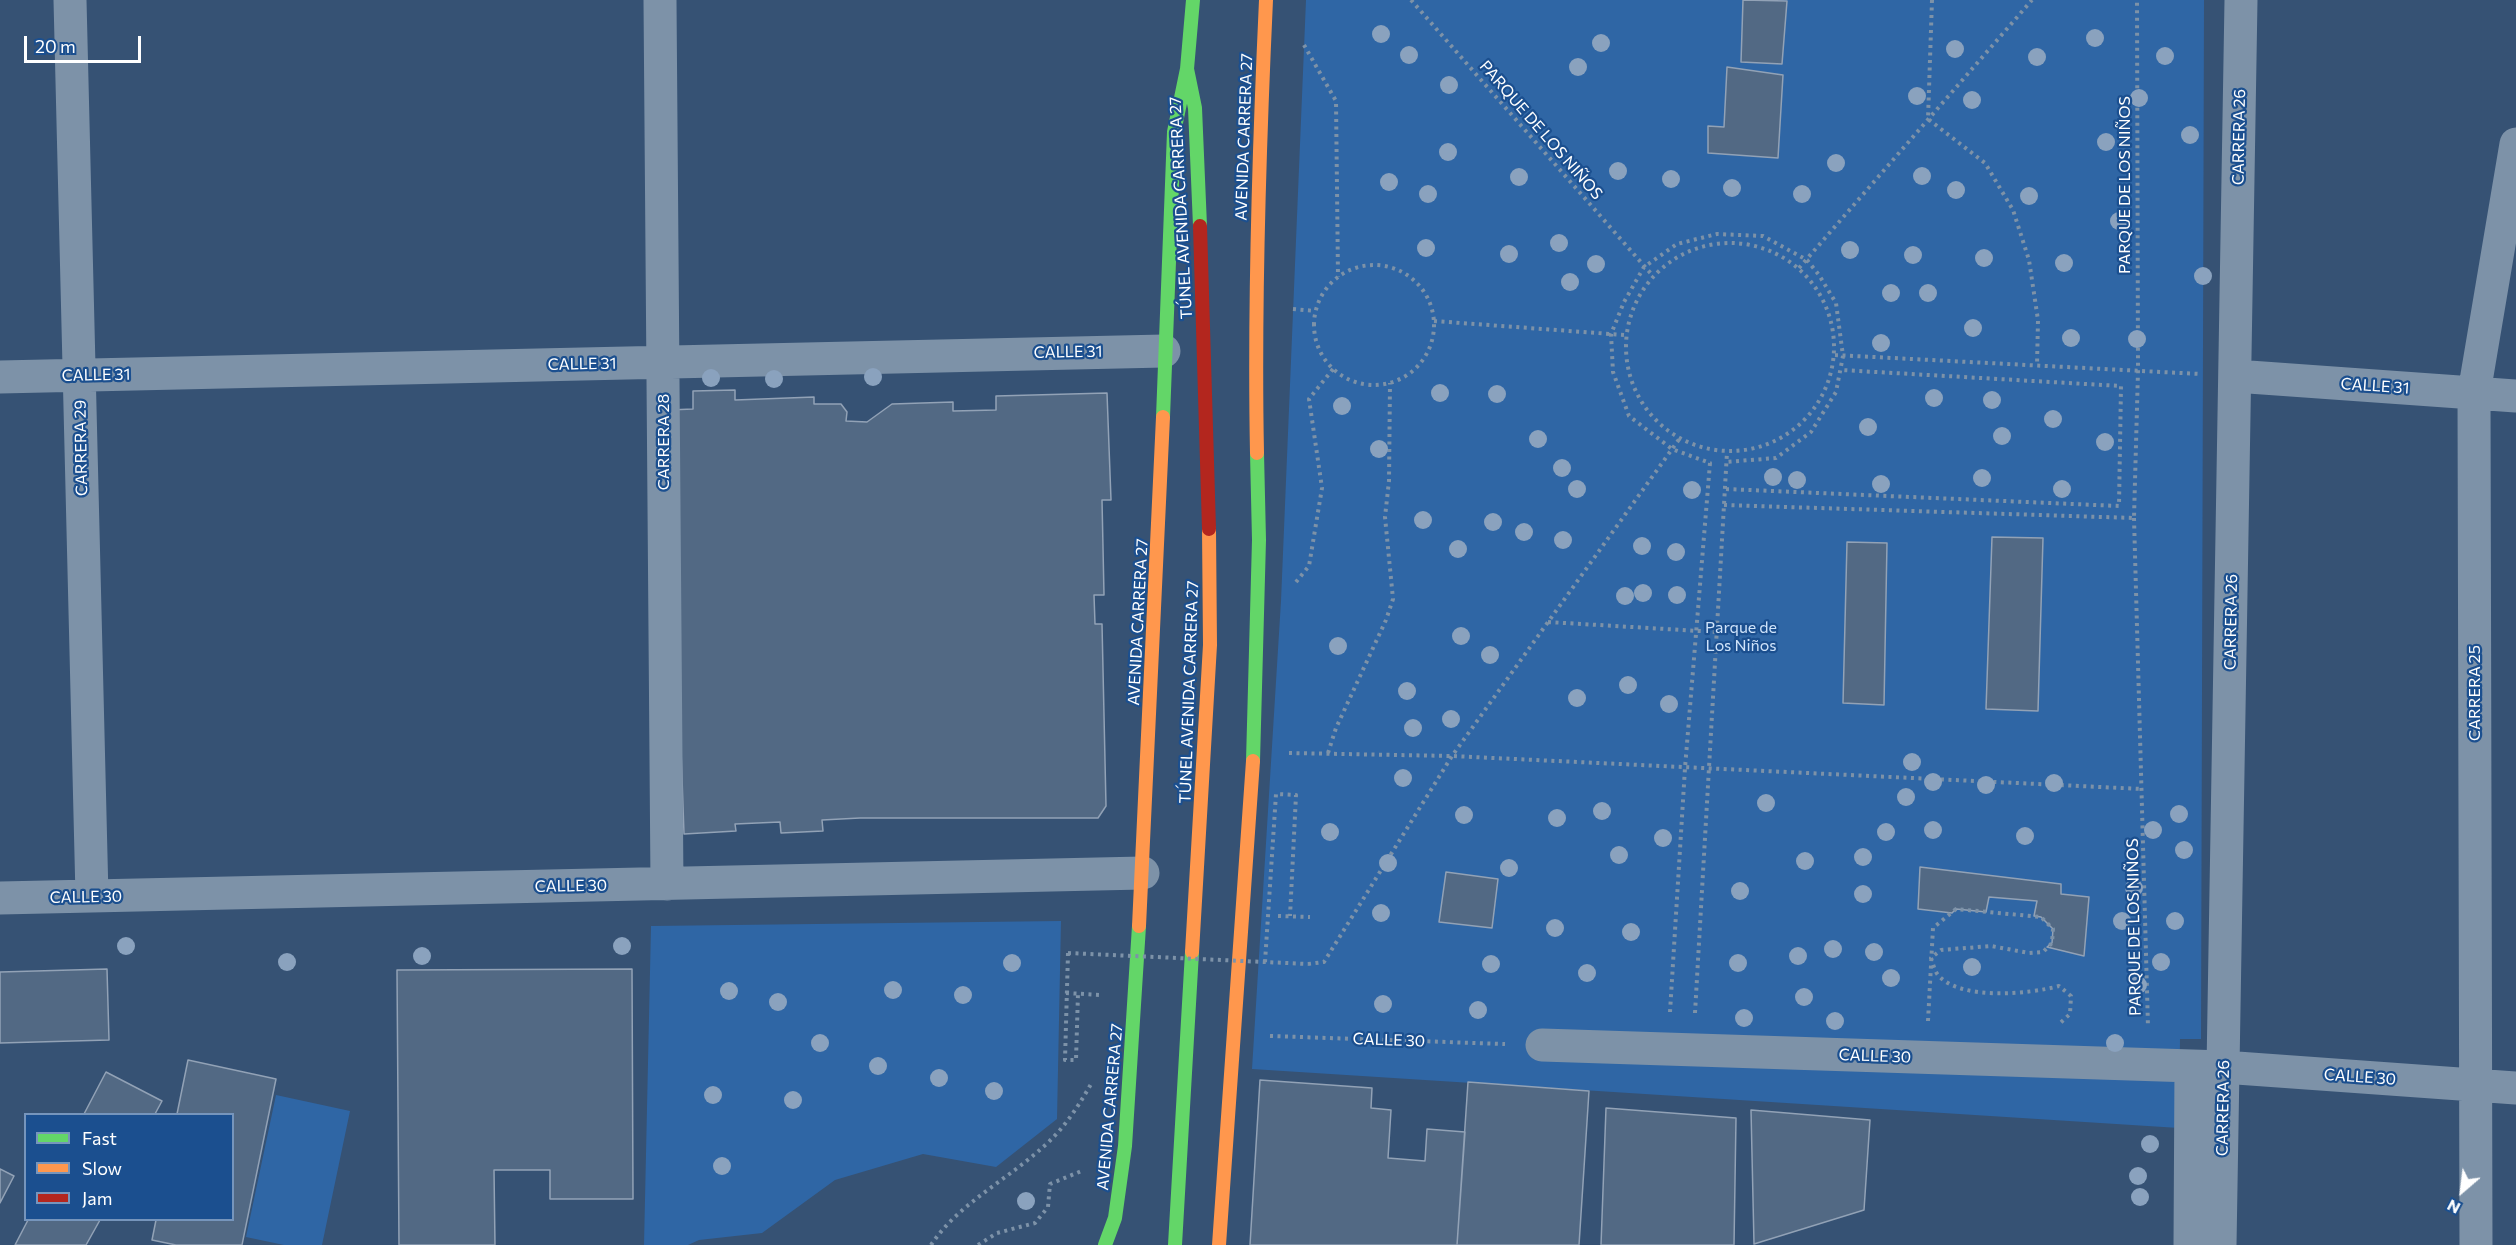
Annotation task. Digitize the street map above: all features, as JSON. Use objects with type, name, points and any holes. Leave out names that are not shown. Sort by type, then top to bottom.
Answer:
[{"type":"main road","name":"AVENIDA CARRERA 27","points":[[1105,1245],[1115,1218],[1125,1146],[1143,873],[1162,475],[1164,351],[1174,132],[1187,69],[1193,0]]},
{"type":"main road","name":"AVENIDA CARRERA 27","points":[[1219,1245],[1252,793],[1259,540],[1255,366],[1258,164],[1266,0]]},
{"type":"main road","name":"TÚNEL AVENIDA CARRERA 27","points":[[1174,1245],[1210,645],[1208,434],[1195,108],[1187,69]]},
{"type":"street","name":"CARRERA 29","points":[[70,0],[92,896]]},
{"type":"street","name":"CARRERA 28","points":[[660,0],[667,884]]},
{"type":"street","name":"CARRERA 26","points":[[2220,1245],[2241,0]]},
{"type":"street","name":"CARRERA 25","points":[[2476,1245],[2474,393],[2516,144]]},
{"type":"street","name":"CALLE 31","points":[[0,377],[1164,351]]},
{"type":"street","name":"CALLE 31","points":[[2235,376],[2516,396]]},
{"type":"street","name":"CALLE 30","points":[[0,898],[1143,873]]},
{"type":"street","name":"CALLE 30","points":[[1542,1045],[2223,1067],[2516,1088]]},
{"type":"street","name":"CARRERA 26","points":[[2190,1245],[2191,1066]]},
{"type":"path","name":"PARQUE DE LOS NIÑOS","points":[[1411,0],[1653,276]]},
{"type":"path","points":[[1928,119],[1932,0]]},
{"type":"path","points":[[1799,268],[2032,0]]},
{"type":"path","name":"PARQUE DE LOS NIÑOS","points":[[2137,0],[2138,371],[2134,518],[2149,1065]]},
{"type":"path","points":[[1304,45],[1336,101],[1338,277]]},
{"type":"path","points":[[1928,119],[1985,163],[2013,210],[2029,260],[2038,320],[2037,366]]},
{"type":"path","points":[[1680,1049],[1685,768],[1710,463],[1672,450],[1629,416],[1613,372],[1611,334],[1624,302],[1644,267],[1677,244],[1717,234],[1763,236],[1807,260],[1820,274],[1836,303],[1843,356],[1836,392],[1811,432],[1776,458],[1726,462]]},
{"type":"path","points":[[1741,244],[1772,252],[1799,268],[1820,293],[1832,323],[1835,355],[1827,386],[1811,414],[1787,435],[1758,448],[1726,452],[1692,445],[1662,427],[1640,399],[1626,367],[1624,335],[1635,302],[1653,276],[1678,256],[1709,245],[1741,244]]},
{"type":"path","points":[[1368,264],[1388,266],[1406,274],[1421,287],[1430,304],[1434,321],[1432,343],[1422,361],[1408,375],[1390,383],[1370,385],[1350,380],[1333,369],[1320,353],[1314,334],[1315,311],[1321,296],[1338,277],[1349,270],[1368,264]]},
{"type":"path","points":[[1293,309],[1315,311]]},
{"type":"path","points":[[1434,321],[1624,335]]},
{"type":"path","points":[[1835,355],[2235,376]]},
{"type":"path","points":[[1295,584],[1309,566],[1322,488],[1309,399],[1333,369]]},
{"type":"path","points":[[1726,489],[2119,506],[2121,386],[1840,370]]},
{"type":"path","points":[[1328,753],[1336,728],[1386,620],[1393,599],[1385,517],[1389,481],[1390,383]]},
{"type":"path","points":[[1078,993],[1076,1060],[1065,1060],[1068,953],[1308,964],[1324,962],[1452,756],[1680,438]]},
{"type":"path","points":[[1680,1049],[1708,769],[1726,489],[1726,452]]},
{"type":"path","points":[[1724,505],[2134,518]]},
{"type":"path","points":[[1548,622],[1716,632]]},
{"type":"path","points":[[1284,753],[1452,756],[2142,789]]},
{"type":"path","points":[[1265,962],[1276,794],[1296,795],[1290,916]]},
{"type":"path","points":[[1927,1057],[1928,1020],[1931,958],[1933,927],[1956,909],[2041,917],[2053,929],[2052,943],[2043,952],[2029,953],[1991,946],[1941,950],[1931,958]]},
{"type":"path","points":[[1931,958],[1936,973],[1944,981],[1971,991],[2033,993],[2059,986],[2071,996],[2070,1014],[2053,1030]]},
{"type":"path","points":[[1928,1020],[1940,1021]]},
{"type":"path","name":"CALLE 30","points":[[1233,1035],[1542,1045]]},
{"type":"path","points":[[931,1245],[944,1226],[1045,1146],[1077,1108],[1094,1078]]},
{"type":"path","points":[[978,1245],[997,1233],[1035,1223],[1048,1207],[1050,1184],[1093,1166]]},
{"type":"green space","name":"Parque de Los Niños","points":[[1306,0],[2204,0],[2201,1039],[2180,1039],[2179,1128],[1252,1069],[1281,601]]},
{"type":"green space","points":[[1061,921],[1057,1119],[996,1167],[923,1154],[835,1180],[762,1233],[699,1240],[688,1245],[644,1245],[651,926]]},
{"type":"green space","points":[[276,1095],[350,1111],[322,1245],[284,1245],[246,1237]]},
{"type":"building","points":[[1743,0],[1787,1],[1782,64],[1741,62]]},
{"type":"building","points":[[1727,67],[1783,75],[1778,158],[1708,153],[1708,126],[1724,127]]},
{"type":"building","points":[[735,390],[735,400],[814,397],[814,404],[841,404],[847,412],[846,421],[867,422],[892,404],[953,402],[953,411],[996,410],[996,396],[1107,393],[1111,500],[1102,500],[1104,595],[1094,595],[1095,624],[1102,624],[1106,806],[1098,818],[860,818],[822,820],[823,831],[781,833],[780,822],[735,824],[736,831],[684,834],[669,410],[693,409],[693,391]]},
{"type":"building","points":[[1992,537],[2043,538],[2038,711],[1986,709]]},
{"type":"building","points":[[1847,542],[1887,543],[1884,705],[1843,703]]},
{"type":"building","points":[[1920,867],[2061,884],[2061,894],[2089,897],[2084,956],[2047,947],[2052,943],[2053,929],[2041,917],[2034,916],[2037,901],[1989,897],[1986,912],[1956,909],[1952,913],[1918,909]]},
{"type":"building","points":[[1446,872],[1498,879],[1492,928],[1439,922]]},
{"type":"building","points":[[107,969],[109,1040],[0,1043],[0,972]]},
{"type":"building","points":[[632,969],[633,1199],[550,1199],[550,1170],[494,1170],[495,1245],[399,1245],[397,970]]},
{"type":"building","points":[[188,1060],[276,1079],[242,1245],[176,1245],[152,1240],[156,1221],[234,1221],[234,1113],[177,1113]]},
{"type":"building","points":[[106,1072],[162,1101],[156,1113],[85,1113]]},
{"type":"building","points":[[1260,1080],[1372,1088],[1371,1108],[1391,1110],[1388,1158],[1425,1161],[1427,1129],[1465,1132],[1457,1245],[1250,1245]]},
{"type":"building","points":[[1468,1082],[1589,1091],[1579,1245],[1457,1245]]},
{"type":"building","points":[[1606,1108],[1736,1118],[1734,1245],[1601,1245]]},
{"type":"building","points":[[1751,1110],[1870,1120],[1864,1210],[1754,1244]]},
{"type":"building","points":[[0,1169],[14,1176],[0,1203]]},
{"type":"building","points":[[27,1221],[99,1221],[86,1245],[15,1245]]},
{"type":"traffic: fast","points":[[1163,417],[1174,132],[1187,69],[1193,0]]},
{"type":"traffic: fast","points":[[1187,69],[1195,108],[1200,226]]},
{"type":"traffic: fast","points":[[1253,761],[1259,540],[1257,453]]},
{"type":"traffic: fast","points":[[1105,1245],[1115,1218],[1125,1146],[1139,926]]},
{"type":"traffic: fast","points":[[1175,1245],[1192,952]]},
{"type":"traffic: slow","points":[[1257,453],[1258,226],[1266,0]]},
{"type":"traffic: slow","points":[[1139,926],[1163,417]]},
{"type":"traffic: slow","points":[[1192,952],[1210,645],[1209,529]]},
{"type":"traffic: slow","points":[[1219,1245],[1253,761]]},
{"type":"traffic: jam","points":[[1200,226],[1209,529]]}]
